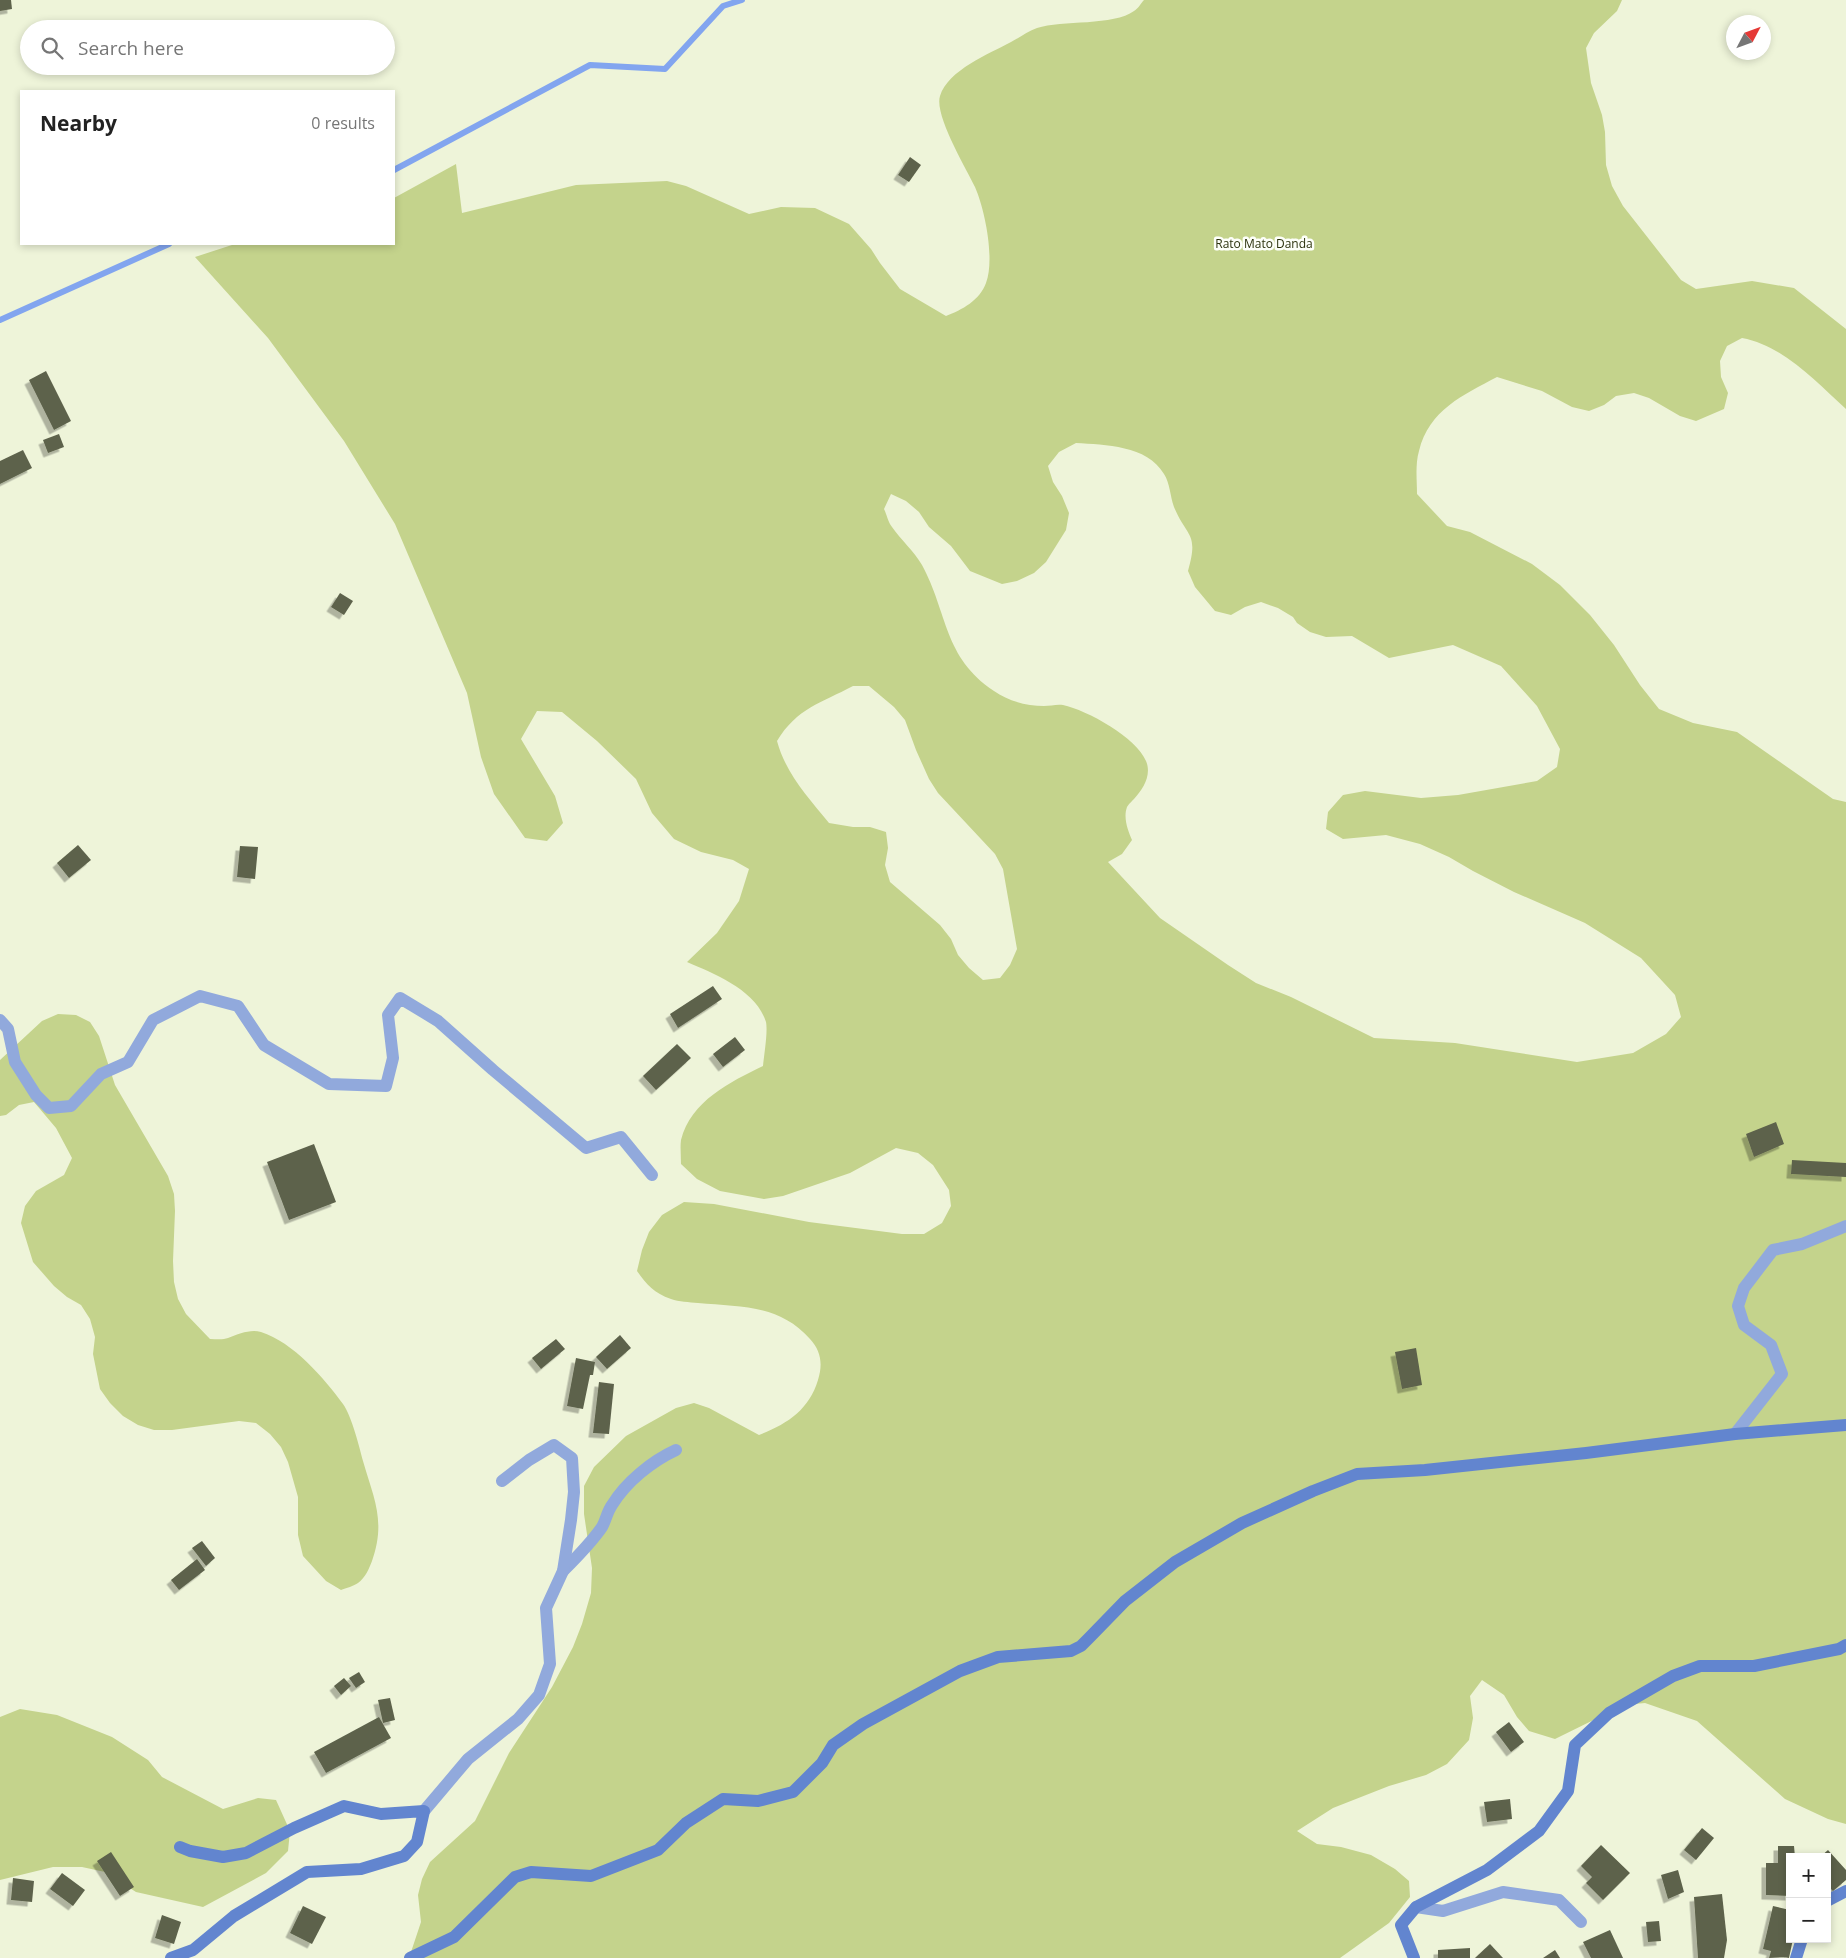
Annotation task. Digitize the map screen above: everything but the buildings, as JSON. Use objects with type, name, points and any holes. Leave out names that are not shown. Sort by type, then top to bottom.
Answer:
[{"type":"street","points":[[0,1020],[8,1029],[15,1062],[36,1095],[49,1108],[71,1106],[100,1074],[128,1062],[153,1020],[200,996],[238,1006],[264,1045],[329,1084],[386,1086],[393,1058],[388,1015],[400,998],[438,1021],[586,1148],[621,1137],[652,1175]]},
{"type":"street","points":[[1735,1434],[1782,1374],[1771,1345],[1744,1325],[1738,1306],[1744,1288],[1773,1250],[1802,1244],[1846,1226]]},
{"type":"street","points":[[410,1958],[454,1937],[515,1877],[530,1872],[591,1876],[658,1850],[686,1823],[722,1799],[758,1801],[793,1792],[822,1763],[833,1745],[863,1724],[960,1671],[998,1657],[1071,1651],[1081,1646],[1125,1601],[1175,1562],[1242,1523],[1312,1491],[1357,1474],[1425,1470],[1586,1453],[1735,1434],[1846,1426]]},
{"type":"street","points":[[171,1958],[193,1950],[234,1916],[307,1872],[362,1869],[404,1856],[417,1842],[424,1811],[468,1759],[518,1718],[540,1695],[550,1664],[546,1608],[563,1571],[571,1520],[574,1492],[572,1458],[554,1445],[529,1460],[502,1481]]},
{"type":"street","points":[[563,1571],[582,1552],[602,1526],[612,1505],[626,1488],[660,1458],[676,1450]]},
{"type":"street","points":[[1414,1958],[1401,1925],[1416,1907],[1487,1870],[1538,1831],[1568,1791],[1575,1745],[1610,1713],[1673,1676],[1700,1666],[1754,1666],[1839,1649],[1846,1645]]},
{"type":"street","points":[[180,1847],[190,1851],[223,1857],[246,1853],[294,1828],[344,1806],[381,1814],[424,1811]]},
{"type":"street","points":[[1831,1899],[1846,1891]]},
{"type":"street","points":[[1416,1907],[1443,1911],[1503,1892],[1559,1900],[1581,1922]]},
{"type":"street","points":[[1796,1958],[1801,1943]]},
{"type":"green space","name":"Rato Mato Danda","points":[[1144,0],[1622,0],[1617,11],[1594,33],[1586,48],[1591,83],[1602,115],[1605,132],[1606,165],[1612,186],[1623,206],[1681,280],[1696,289],[1752,281],[1794,288],[1846,329],[1846,409],[1811,376],[1785,357],[1757,342],[1742,338],[1727,346],[1720,361],[1721,377],[1728,393],[1724,409],[1696,421],[1680,416],[1649,398],[1634,393],[1616,396],[1604,405],[1589,411],[1572,407],[1542,391],[1497,377],[1472,390],[1439,414],[1424,437],[1418,456],[1416,472],[1417,494],[1447,526],[1470,532],[1532,564],[1560,585],[1590,615],[1614,645],[1640,685],[1659,709],[1693,723],[1737,732],[1833,799],[1846,802],[1846,1824],[1828,1819],[1785,1799],[1697,1721],[1645,1703],[1624,1705],[1555,1739],[1529,1731],[1517,1717],[1504,1695],[1482,1680],[1470,1696],[1473,1718],[1469,1740],[1447,1764],[1426,1775],[1389,1786],[1333,1808],[1297,1831],[1317,1844],[1341,1847],[1371,1855],[1395,1869],[1409,1881],[1410,1897],[1389,1923],[1340,1958],[409,1958],[421,1922],[418,1895],[422,1879],[430,1862],[475,1821],[509,1753],[552,1687],[573,1647],[582,1624],[591,1593],[592,1568],[584,1514],[584,1486],[594,1467],[626,1436],[676,1408],[694,1403],[709,1408],[759,1435],[779,1426],[796,1415],[809,1400],[818,1380],[821,1363],[817,1348],[798,1328],[785,1319],[758,1309],[677,1301],[665,1297],[651,1288],[637,1271],[649,1232],[662,1215],[684,1202],[714,1204],[809,1222],[902,1234],[924,1234],[942,1223],[951,1206],[949,1190],[933,1165],[918,1153],[896,1148],[850,1173],[783,1196],[764,1199],[720,1191],[697,1179],[681,1164],[681,1140],[693,1114],[713,1094],[763,1066],[766,1022],[761,1011],[744,992],[722,978],[687,962],[717,933],[739,901],[749,869],[733,860],[701,852],[674,839],[652,813],[636,779],[597,741],[562,712],[537,711],[521,739],[555,796],[563,823],[547,841],[525,838],[494,794],[481,757],[467,693],[395,524],[344,441],[268,338],[195,257],[232,245],[395,245],[395,197],[456,164],[462,213],[576,185],[667,181],[686,186],[749,214],[781,207],[815,208],[849,224],[871,249],[900,289],[946,316],[958,311],[975,299],[983,289],[989,273],[989,248],[988,235],[979,197],[952,142],[942,116],[939,105],[944,87],[951,78],[970,64],[1034,29],[1060,24],[1114,19],[1125,16]],"holes":[[[1076,443],[1124,448],[1136,452],[1157,464],[1164,474],[1169,485],[1174,507],[1192,542],[1188,571],[1195,587],[1215,611],[1231,615],[1245,607],[1261,602],[1278,608],[1293,617],[1297,623],[1310,632],[1326,637],[1352,636],[1389,658],[1453,645],[1501,666],[1537,706],[1560,749],[1557,767],[1537,781],[1458,795],[1421,798],[1365,791],[1343,795],[1328,812],[1326,829],[1343,839],[1386,835],[1420,844],[1449,857],[1514,892],[1585,923],[1641,958],[1675,995],[1681,1017],[1666,1034],[1633,1053],[1577,1062],[1455,1043],[1374,1038],[1291,997],[1256,983],[1160,918],[1108,862],[1122,854],[1132,840],[1126,824],[1126,811],[1147,777],[1148,766],[1141,752],[1122,734],[1085,713],[1063,705],[1038,706],[1005,698],[977,678],[965,664],[956,649],[922,565],[891,525],[884,509],[891,494],[906,501],[919,512],[929,527],[951,546],[970,571],[1002,584],[1017,581],[1034,573],[1046,562],[1066,530],[1069,513],[1062,496],[1053,482],[1048,466],[1059,452]],[[853,686],[869,686],[894,707],[905,720],[929,779],[938,793],[995,854],[1003,869],[1017,949],[1010,965],[1000,978],[983,980],[969,968],[958,955],[951,939],[940,925],[890,882],[885,865],[888,848],[886,832],[870,827],[853,827],[829,823],[798,785],[781,753],[777,741],[801,714],[820,702]]]},
{"type":"green space","points":[[58,1014],[76,1015],[90,1022],[99,1036],[115,1085],[168,1176],[174,1194],[175,1211],[174,1282],[178,1299],[186,1314],[210,1339],[224,1339],[253,1331],[273,1337],[296,1352],[307,1362],[343,1404],[355,1432],[377,1510],[378,1522],[376,1547],[372,1561],[365,1576],[356,1584],[341,1590],[326,1581],[303,1556],[298,1535],[298,1497],[288,1462],[281,1447],[270,1434],[256,1423],[239,1421],[172,1430],[154,1430],[138,1425],[123,1416],[100,1389],[93,1354],[95,1337],[90,1319],[81,1305],[67,1297],[54,1286],[33,1262],[21,1223],[25,1206],[36,1191],[64,1175],[72,1158],[56,1128],[34,1102],[19,1105],[6,1115],[0,1116],[0,1060],[42,1021]]},
{"type":"green space","points":[[20,1709],[57,1715],[112,1737],[148,1760],[162,1777],[223,1809],[258,1798],[276,1800],[290,1831],[288,1851],[266,1873],[203,1907],[136,1892],[105,1872],[82,1867],[53,1867],[0,1880],[0,1717]]},
{"type":"waterway","points":[[395,169],[590,65],[665,69],[723,6],[742,0]]},
{"type":"waterway","points":[[0,320],[167,245]]}]
